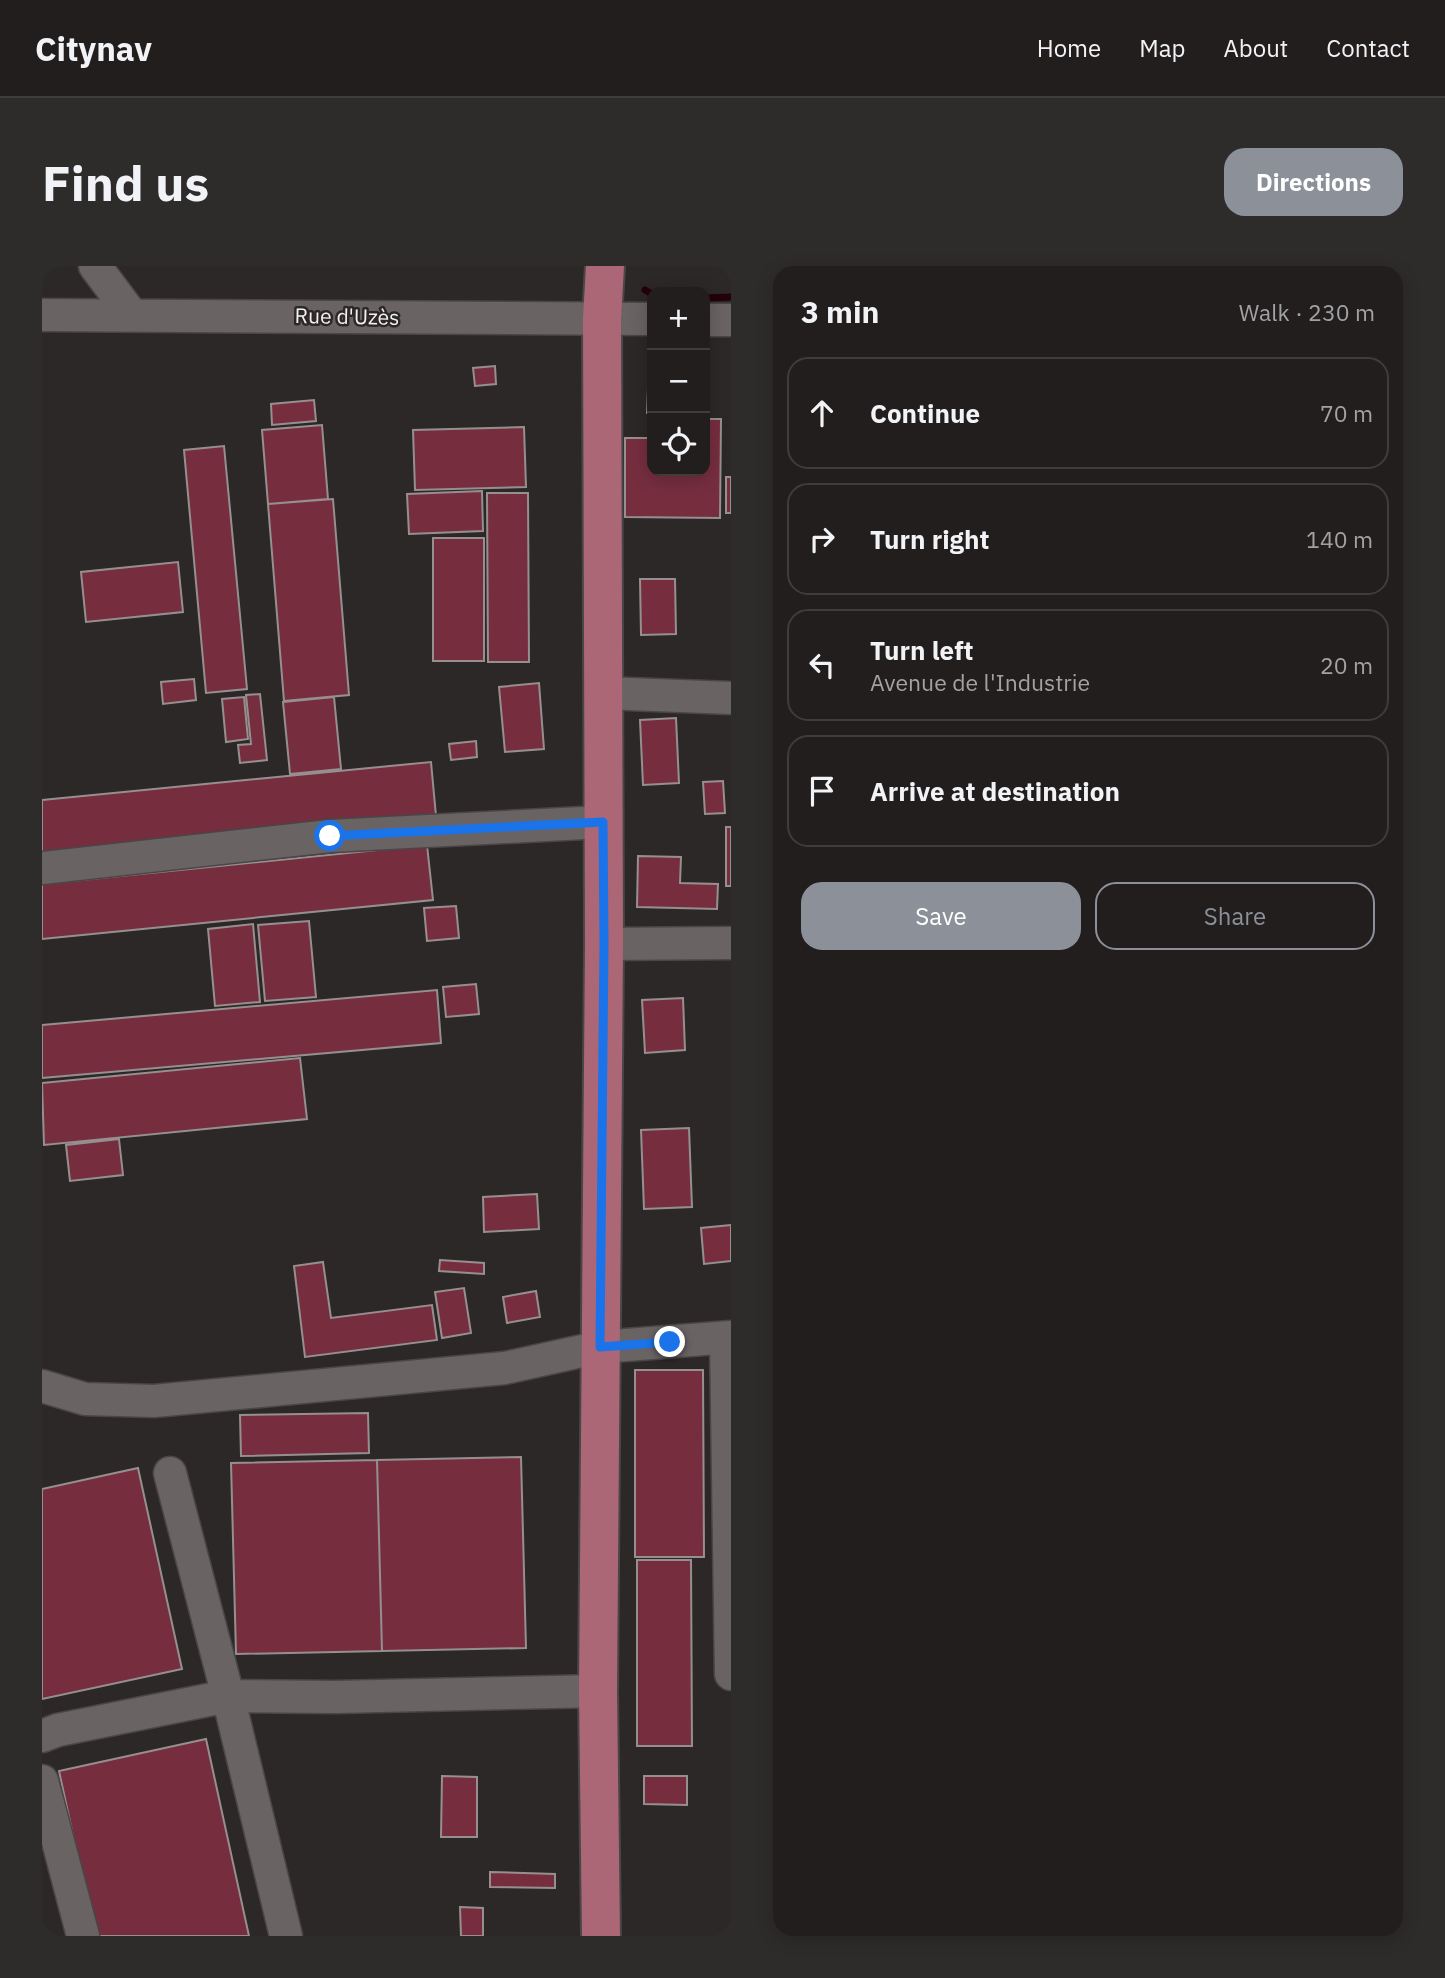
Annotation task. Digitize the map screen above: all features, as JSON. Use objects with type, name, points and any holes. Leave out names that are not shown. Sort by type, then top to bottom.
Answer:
[{"type":"main road","points":[[601,1936],[598,1691],[604,944],[602,319],[605,266]]},
{"type":"street","points":[[95,266],[131,314]]},
{"type":"street","name":"Rue d'Uzès","points":[[42,315],[647,319]]},
{"type":"street","points":[[710,320],[731,320]]},
{"type":"street","points":[[603,693],[731,698]]},
{"type":"street","points":[[42,867],[330,836],[603,822]]},
{"type":"street","points":[[604,944],[731,943]]},
{"type":"street","points":[[42,1386],[85,1399],[154,1401],[505,1368],[600,1347],[728,1338],[731,1674]]},
{"type":"street","points":[[170,1473],[286,1936]]},
{"type":"street","points":[[42,1736],[58,1730],[228,1696],[336,1698],[598,1691]]},
{"type":"street","points":[[42,1781],[83,1936]]},
{"type":"building","points":[[495,366],[496,384],[475,386],[473,368]]},
{"type":"building","points":[[314,400],[316,421],[272,425],[271,404]]},
{"type":"building","points":[[710,419],[721,419],[720,518],[625,517],[625,438],[647,438],[647,476],[710,476]]},
{"type":"building","points":[[322,425],[328,499],[268,504],[262,430]]},
{"type":"building","points":[[524,427],[526,487],[415,490],[413,430]]},
{"type":"building","points":[[224,446],[247,689],[206,693],[184,450]]},
{"type":"building","points":[[726,477],[731,477],[731,513],[726,513]]},
{"type":"building","points":[[482,491],[483,531],[409,534],[407,494]]},
{"type":"building","points":[[487,493],[528,493],[529,662],[488,662]]},
{"type":"building","points":[[333,499],[349,695],[284,701],[268,504]]},
{"type":"building","points":[[433,538],[484,538],[484,661],[433,661]]},
{"type":"building","points":[[178,562],[183,612],[86,622],[81,572]]},
{"type":"building","points":[[640,579],[675,579],[676,634],[641,635]]},
{"type":"building","points":[[194,679],[196,700],[163,704],[161,682]]},
{"type":"building","points":[[539,683],[544,749],[505,752],[499,687]]},
{"type":"building","points":[[260,694],[267,760],[240,763],[238,745],[251,744],[246,695]]},
{"type":"building","points":[[244,697],[248,739],[226,742],[222,699]]},
{"type":"building","points":[[334,697],[341,769],[290,774],[283,702]]},
{"type":"building","points":[[676,718],[679,783],[643,785],[640,720]]},
{"type":"building","points":[[476,741],[477,757],[451,760],[449,744]]},
{"type":"building","points":[[431,762],[436,816],[42,854],[42,800]]},
{"type":"building","points":[[723,781],[725,813],[705,814],[703,782]]},
{"type":"building","points":[[726,827],[731,827],[731,886],[726,886]]},
{"type":"building","points":[[427,845],[433,900],[42,939],[42,884]]},
{"type":"building","points":[[638,856],[681,857],[680,883],[718,884],[717,909],[637,907]]},
{"type":"building","points":[[456,906],[459,938],[427,941],[424,908]]},
{"type":"building","points":[[309,921],[316,997],[265,1001],[258,925]]},
{"type":"building","points":[[253,924],[260,1002],[215,1006],[208,929]]},
{"type":"building","points":[[476,984],[479,1014],[446,1017],[443,987]]},
{"type":"building","points":[[437,990],[441,1043],[42,1078],[42,1025]]},
{"type":"building","points":[[683,998],[685,1050],[645,1053],[642,1000]]},
{"type":"building","points":[[300,1058],[307,1119],[44,1145],[42,1083]]},
{"type":"building","points":[[689,1128],[692,1207],[644,1209],[641,1130]]},
{"type":"building","points":[[119,1139],[123,1175],[70,1181],[66,1145]]},
{"type":"building","points":[[537,1194],[539,1229],[484,1232],[483,1197]]},
{"type":"building","points":[[731,1225],[731,1261],[704,1264],[701,1228]]},
{"type":"building","points":[[440,1260],[484,1263],[484,1274],[439,1271]]},
{"type":"building","points":[[323,1262],[331,1318],[432,1305],[437,1340],[305,1357],[294,1266]]},
{"type":"building","points":[[464,1288],[471,1333],[442,1338],[435,1292]]},
{"type":"building","points":[[536,1291],[540,1317],[507,1323],[503,1297]]},
{"type":"building","points":[[635,1370],[703,1370],[704,1557],[635,1557]]},
{"type":"building","points":[[368,1413],[369,1453],[241,1456],[240,1415]]},
{"type":"building","points":[[521,1457],[526,1648],[382,1651],[377,1460]]},
{"type":"building","points":[[377,1460],[382,1651],[236,1654],[231,1463]]},
{"type":"building","points":[[138,1468],[182,1669],[42,1699],[42,1489]]},
{"type":"building","points":[[637,1560],[691,1560],[692,1746],[637,1746]]},
{"type":"building","points":[[206,1739],[249,1936],[95,1936],[59,1771]]},
{"type":"building","points":[[442,1776],[477,1777],[477,1837],[441,1837]]},
{"type":"building","points":[[644,1776],[687,1776],[687,1805],[644,1804]]},
{"type":"building","points":[[490,1872],[555,1874],[555,1888],[490,1887]]},
{"type":"building","points":[[460,1907],[483,1908],[483,1936],[461,1936]]},
{"type":"waterway","points":[[710,298],[731,297]]},
{"type":"route","points":[[330,836],[603,822],[600,1347],[670,1342]]}]
